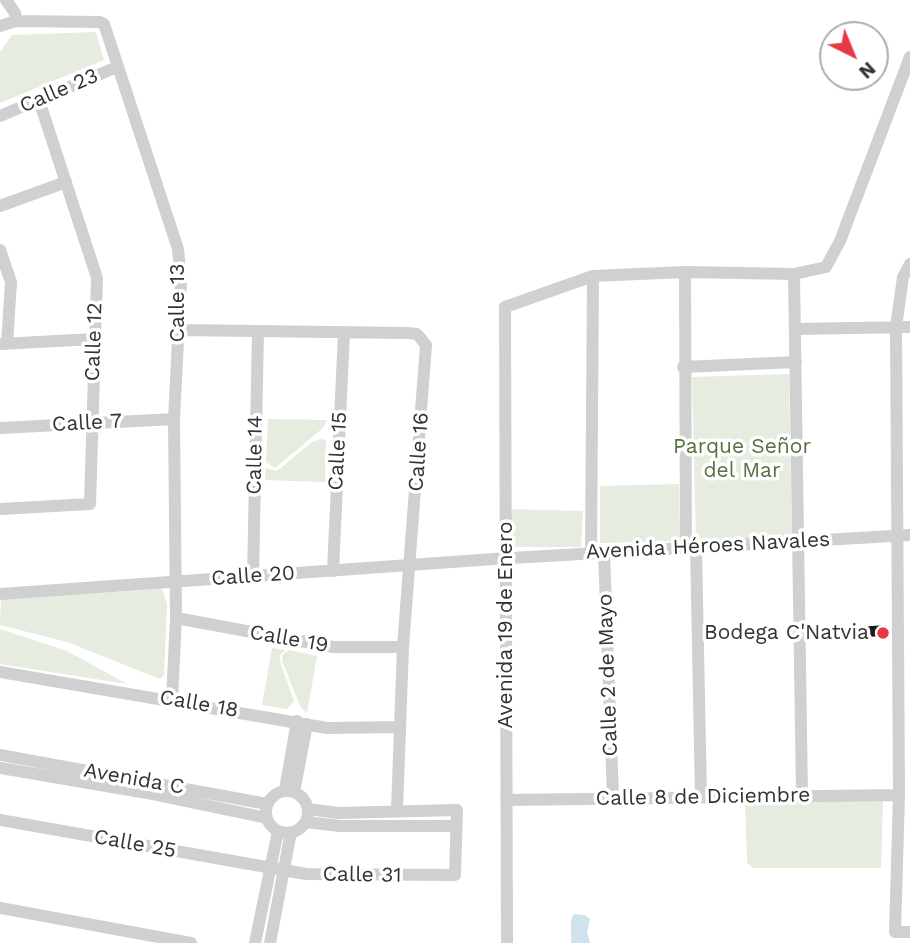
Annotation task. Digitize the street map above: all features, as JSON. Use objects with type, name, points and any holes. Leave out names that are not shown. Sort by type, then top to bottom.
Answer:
[{"type":"street","points":[[6,0],[15,13],[16,21]]},
{"type":"street","name":"Calle 13","points":[[0,26],[16,21],[100,22],[107,28],[117,68],[178,249],[181,281],[174,419],[176,618],[172,699]]},
{"type":"street","points":[[590,553],[593,276],[685,272],[794,274],[819,271],[833,257],[910,57]]},
{"type":"street","name":"Calle 23","points":[[0,116],[117,68]]},
{"type":"street","name":"Calle 12","points":[[0,509],[90,505],[96,271],[39,100]]},
{"type":"street","points":[[0,206],[66,182]]},
{"type":"street","points":[[0,250],[11,282],[4,344],[94,340]]},
{"type":"street","points":[[910,264],[904,277],[896,327],[903,421],[904,620],[895,932],[910,932]]},
{"type":"street","points":[[685,272],[683,366],[701,797]]},
{"type":"street","points":[[794,274],[802,796]]},
{"type":"street","name":"Avenida 19 de Enero","points":[[507,943],[500,559],[505,307],[593,276]]},
{"type":"street","points":[[795,329],[910,327]]},
{"type":"street","name":"Calle 16","points":[[179,330],[416,334],[426,345],[399,727],[397,810]]},
{"type":"street","name":"Calle 15","points":[[333,570],[344,332]]},
{"type":"street","name":"Calle 14","points":[[253,576],[258,333]]},
{"type":"street","points":[[683,366],[796,362]]},
{"type":"street","name":"Calle 7","points":[[0,428],[174,419]]},
{"type":"street","name":"Avenida Héroes Navales","points":[[500,559],[903,535]]},
{"type":"street","name":"Calle 2 de Mayo","points":[[604,552],[612,797]]},
{"type":"street","name":"Calle 20","points":[[0,594],[500,559]]},
{"type":"street","name":"Calle 19","points":[[176,618],[333,647],[404,647]]},
{"type":"street","name":"Calle 18","points":[[0,672],[333,728],[399,727]]},
{"type":"street","points":[[290,791],[302,722]]},
{"type":"street","name":"Avenida C","points":[[0,755],[267,804]]},
{"type":"street","name":"Avenida C","points":[[0,768],[149,793],[267,818]]},
{"type":"street","points":[[291,832],[278,831],[267,818],[267,804],[274,795],[290,791],[304,798],[307,816]]},
{"type":"street","name":"Calle 8 de Diciembre","points":[[506,800],[899,795]]},
{"type":"street","points":[[270,943],[291,832],[307,816],[397,810],[457,810],[456,826],[328,826],[307,816]]},
{"type":"street","name":"Calle 25","points":[[0,820],[270,868]]},
{"type":"street","name":"Calle 31","points":[[270,868],[331,876],[455,875],[456,826]]},
{"type":"street","points":[[255,943],[278,831]]},
{"type":"street","points":[[0,908],[191,943]]},
{"type":"green space","points":[[96,32],[104,60],[0,103],[0,52],[12,35]]},
{"type":"green space","name":"Parque Señor del Mar","points":[[789,374],[792,541],[696,544],[692,377]]},
{"type":"green space","points":[[268,419],[327,420],[323,428],[275,468],[266,462]]},
{"type":"green space","points":[[326,440],[325,482],[265,480],[266,468],[277,471],[312,442]]},
{"type":"green space","points":[[679,484],[680,541],[600,543],[600,486]]},
{"type":"green space","points":[[504,509],[583,511],[581,547],[511,547]]},
{"type":"green space","points":[[162,589],[167,604],[164,675],[160,679],[67,642],[0,625],[1,599]]},
{"type":"green space","points":[[0,629],[67,651],[127,684],[0,664]]},
{"type":"green space","points":[[272,648],[285,650],[280,655],[280,661],[294,701],[287,709],[262,705]]},
{"type":"green space","points":[[289,650],[317,656],[307,713],[301,708],[282,661],[283,654]]},
{"type":"green space","points":[[883,799],[881,868],[754,868],[747,863],[745,800]]},
{"type":"water","points":[[574,914],[585,915],[590,919],[587,932],[590,943],[571,943],[571,920]]},
{"type":"building","points":[[886,625],[886,636],[844,638],[844,628]]},
{"type":"place","name":"Bodega C'Natvia","points":[[883,633]]}]
